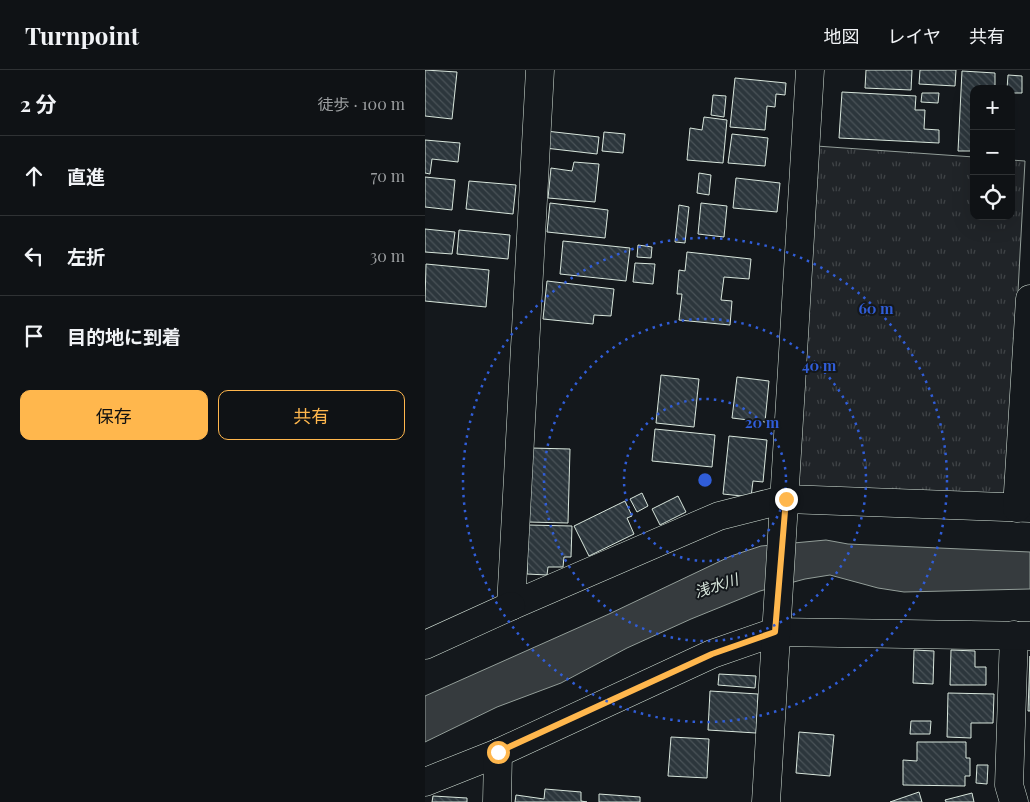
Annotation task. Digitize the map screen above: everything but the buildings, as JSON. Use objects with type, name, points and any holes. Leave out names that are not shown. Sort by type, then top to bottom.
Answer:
[{"type":"street","points":[[511,606],[540,70]]},
{"type":"street","points":[[766,802],[776,625],[786,499],[810,70]]},
{"type":"street","points":[[425,645],[719,516],[786,499],[1023,508],[1030,299]]},
{"type":"street","points":[[425,782],[498,752],[776,625],[1022,636],[1009,785],[1014,802]]},
{"type":"street","points":[[497,802],[498,752]]},
{"type":"green space","points":[[816,146],[970,157],[970,220],[1015,220],[1015,160],[1025,161],[1007,497],[798,487]]},
{"type":"water","name":"浅水川","points":[[826,540],[848,544],[1030,552],[1030,589],[904,592],[878,588],[830,575],[805,579],[760,591],[691,619],[627,648],[561,683],[497,707],[425,742],[425,696],[609,614],[731,556],[761,546]]},
{"type":"route","points":[[498,752],[712,654],[775,632],[786,499]]}]
